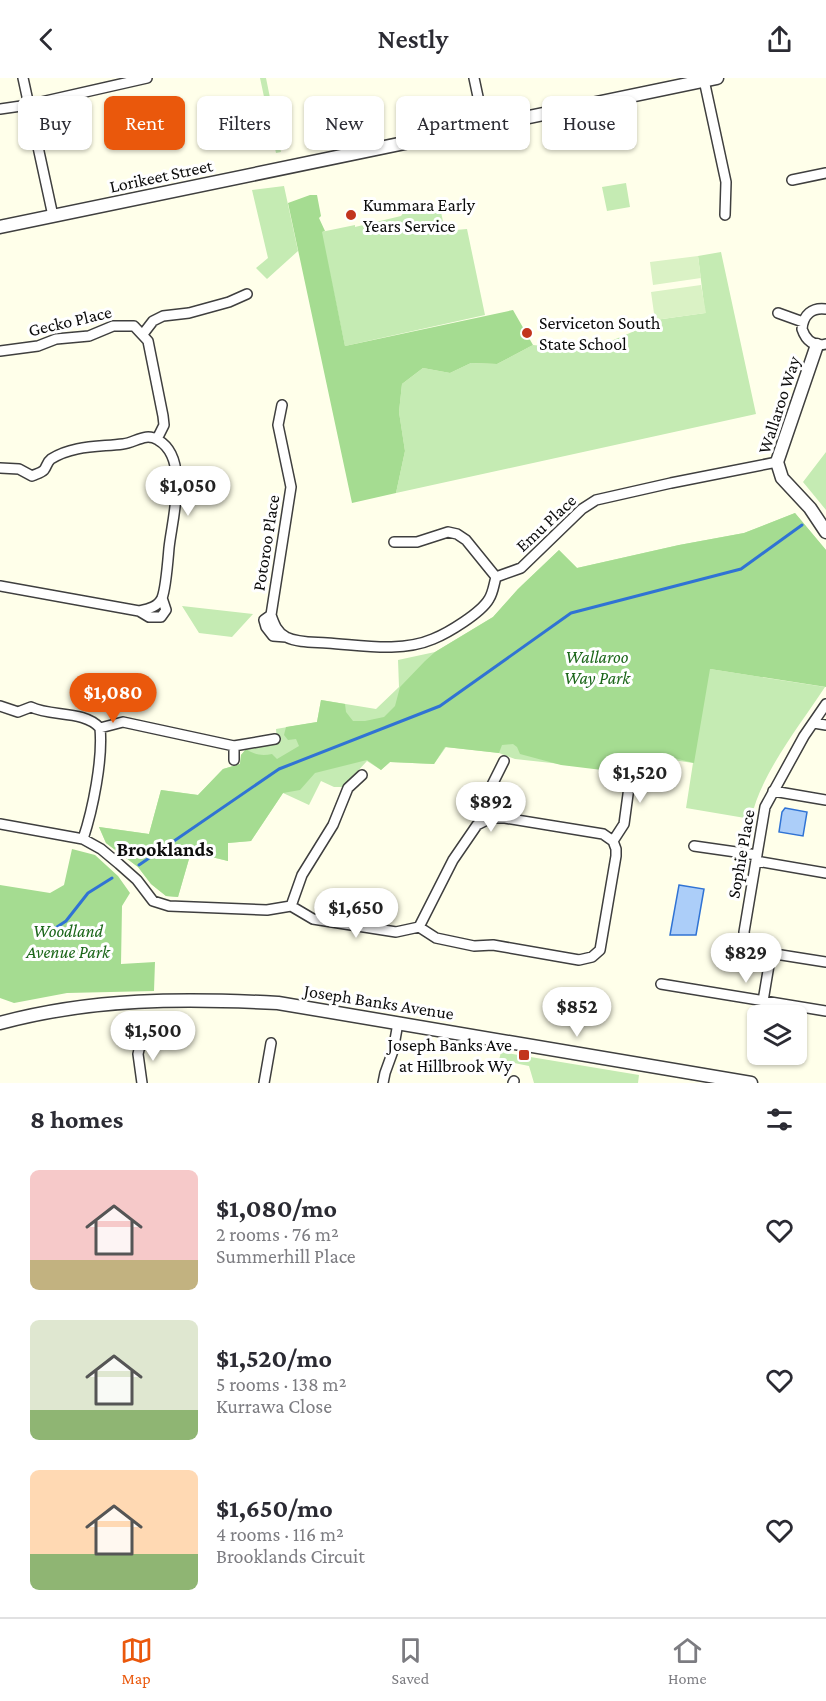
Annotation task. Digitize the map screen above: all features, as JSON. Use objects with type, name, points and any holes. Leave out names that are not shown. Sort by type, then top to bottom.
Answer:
[{"type":"street","points":[[22,78],[26,96]]},
{"type":"street","points":[[68,96],[147,78]]},
{"type":"street","points":[[474,78],[478,96]]},
{"type":"street","points":[[710,79],[726,182],[724,214]]},
{"type":"street","name":"Lorikeet Street","points":[[530,116],[710,79]]},
{"type":"street","points":[[0,109],[18,106]]},
{"type":"street","name":"Lorikeet Street","points":[[0,227],[396,144]]},
{"type":"street","points":[[38,150],[53,216]]},
{"type":"street","points":[[792,180],[826,173]]},
{"type":"street","points":[[157,439],[164,425],[148,341],[143,334],[153,321],[163,316],[189,313],[229,302],[247,294]]},
{"type":"street","points":[[821,344],[808,341],[804,335],[803,322],[812,311],[825,308]]},
{"type":"street","points":[[778,313],[803,322]]},
{"type":"street","name":"Gecko Place","points":[[0,351],[38,346],[56,339],[89,336],[113,326],[134,326],[143,334]]},
{"type":"street","name":"Wallaroo Way","points":[[821,344],[777,462],[782,478],[810,508],[826,532]]},
{"type":"street","name":"Potoroo Place","points":[[282,405],[278,425],[291,488],[271,615],[276,628],[286,637],[301,642],[383,647],[404,646],[432,640],[454,628],[483,607],[490,598],[496,577]]},
{"type":"street","points":[[0,468],[19,469],[32,476],[43,471],[49,460],[81,448],[103,444],[124,444],[147,436],[157,439],[166,446],[177,477],[177,506],[172,524],[162,598],[153,608],[139,611],[0,586]]},
{"type":"street","name":"Emu Place","points":[[496,577],[521,568],[582,508],[596,500],[777,462]]},
{"type":"street","points":[[394,542],[417,542],[448,532],[457,534],[466,540],[496,577]]},
{"type":"street","name":"Sophie Place","points":[[826,704],[765,807],[744,932],[752,948],[826,962]]},
{"type":"street","points":[[0,706],[18,712],[30,707],[38,711],[82,718],[96,723],[100,728],[101,747],[89,819],[83,839]]},
{"type":"street","points":[[100,728],[123,722],[234,746],[275,739]]},
{"type":"street","points":[[813,723],[826,725]]},
{"type":"street","points":[[234,746],[234,760]]},
{"type":"street","points":[[491,818],[487,795],[504,761]]},
{"type":"street","points":[[615,774],[629,787]]},
{"type":"street","points":[[613,841],[624,824],[629,787],[640,775]]},
{"type":"street","points":[[291,906],[302,875],[333,825],[348,788],[362,776]]},
{"type":"street","points":[[773,791],[826,800]]},
{"type":"street","points":[[0,824],[83,839],[101,849],[119,864],[137,880],[153,901],[169,906],[267,910],[291,906],[313,918],[396,932],[419,927],[436,938],[474,946],[493,945],[579,960],[592,957],[600,950],[616,856],[613,841],[603,834],[505,818],[491,818],[477,825],[453,860],[419,927]]},
{"type":"street","points":[[694,846],[826,873]]},
{"type":"street","points":[[763,1001],[771,953]]},
{"type":"street","points":[[661,984],[826,1011]]},
{"type":"street","name":"Joseph Banks Avenue","points":[[0,1023],[105,1003],[210,999],[278,1003],[751,1083]]},
{"type":"street","points":[[383,1083],[393,1051],[398,1023]]},
{"type":"street","points":[[142,1037],[138,1054],[142,1083]]},
{"type":"street","points":[[264,1083],[271,1043]]},
{"type":"green space","points":[[260,78],[266,78],[270,96],[264,96]]},
{"type":"green space","points":[[626,183],[630,207],[607,211],[602,187]]},
{"type":"green space","points":[[284,186],[298,251],[267,279],[256,268],[268,258],[252,190]]},
{"type":"green space","points":[[310,195],[317,195],[321,216],[319,218],[325,231],[322,232],[345,346],[513,310],[533,345],[497,364],[471,363],[450,373],[423,368],[402,384],[399,412],[405,451],[396,493],[352,503],[288,203]]},
{"type":"green space","points":[[427,208],[429,214],[441,212],[445,231],[467,229],[485,315],[345,346],[321,232],[355,225],[355,227],[401,216],[404,212]]},
{"type":"green space","points":[[721,252],[756,414],[396,493],[405,451],[399,412],[402,384],[423,368],[450,373],[471,363],[497,364],[533,345],[573,349],[611,341],[655,320],[705,313],[698,256]]},
{"type":"green space","points":[[698,256],[701,278],[653,285],[650,262]]},
{"type":"green space","points":[[701,285],[706,313],[655,320],[651,292]]},
{"type":"green space","points":[[826,452],[826,510],[803,482]]},
{"type":"green space","name":"Wallaroo Way Park","points":[[795,513],[826,550],[710,669],[825,687],[772,768],[756,802],[751,819],[686,808],[693,763],[646,756],[644,768],[634,772],[515,759],[499,753],[446,747],[434,764],[390,762],[381,770],[367,761],[343,787],[334,787],[321,781],[309,805],[283,793],[251,841],[228,843],[228,861],[191,852],[178,897],[166,896],[151,884],[138,867],[106,843],[99,827],[149,834],[161,790],[198,795],[223,769],[240,764],[241,755],[246,749],[277,743],[276,729],[317,722],[321,700],[376,709],[399,687],[398,660],[435,652],[493,617],[518,589],[559,550],[577,568],[744,533]]},
{"type":"green space","name":"Wallaroo Way Park","points":[[795,513],[826,550],[826,687],[710,669],[694,763],[666,756],[638,769],[610,766],[602,770],[561,765],[520,754],[513,744],[502,745],[499,753],[445,747],[434,764],[390,762],[381,770],[367,760],[315,773],[300,790],[283,793],[251,841],[228,843],[228,861],[191,852],[178,897],[166,896],[151,884],[138,867],[106,843],[99,827],[149,834],[161,790],[198,795],[223,769],[240,764],[241,755],[246,749],[252,753],[272,754],[277,759],[299,746],[296,739],[288,740],[284,735],[286,727],[317,722],[321,700],[345,704],[346,712],[353,721],[384,717],[395,706],[400,687],[425,661],[435,652],[493,617],[518,589],[559,550],[577,568],[744,533]]},
{"type":"green space","points":[[182,606],[253,614],[232,637],[199,633]]},
{"type":"green space","name":"Woodland Avenue Park","points":[[72,849],[95,855],[118,876],[130,893],[122,906],[121,964],[155,962],[154,991],[67,993],[14,1003],[0,998],[0,885],[50,893],[64,885]]},
{"type":"green space","points":[[501,1052],[639,1075],[638,1083],[534,1083],[529,1066],[499,1060]]},
{"type":"water","points":[[785,808],[807,812],[803,836],[779,832],[782,812]]},
{"type":"water","points":[[679,885],[704,889],[696,935],[670,935]]},
{"type":"waterway","points":[[139,865],[279,769],[440,706],[571,613],[741,569],[802,525]]},
{"type":"waterway","points":[[42,937],[66,921],[88,893],[112,878]]},
{"type":"place","name":"Kummara Early Years Service","points":[[351,215]]},
{"type":"place","name":"Serviceton South State School","points":[[527,333]]},
{"type":"place","name":"Joseph Banks Ave at Hillbrook Wy","points":[[524,1055]]},
{"type":"district","name":"Brooklands","points":[[165,849]]}]
